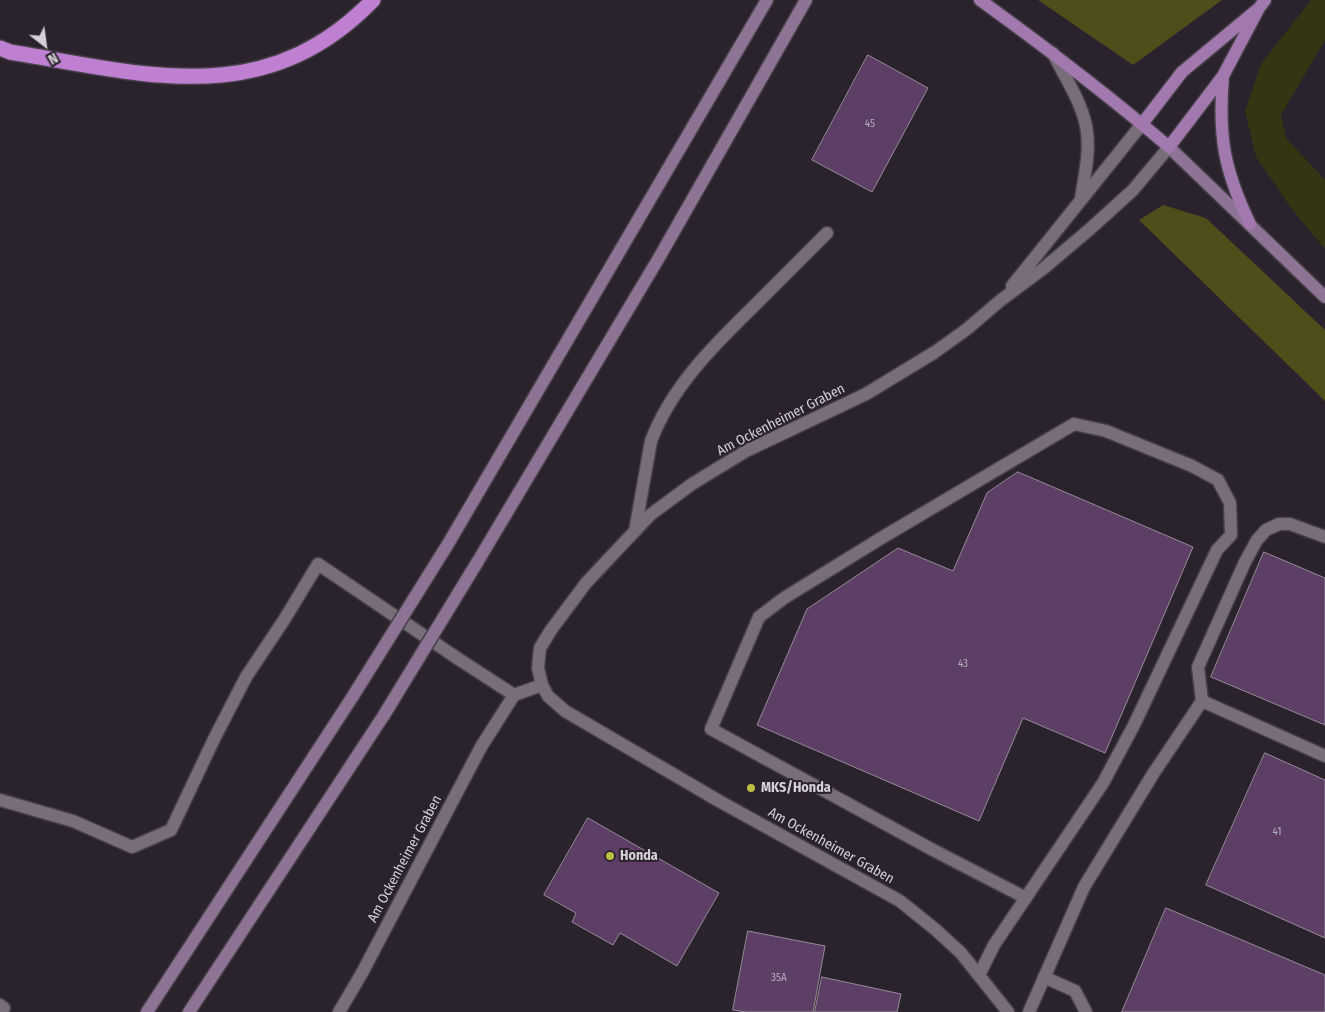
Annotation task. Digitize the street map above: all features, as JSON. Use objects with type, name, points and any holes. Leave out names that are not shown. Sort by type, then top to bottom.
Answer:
[{"type":"highway","points":[[3,51],[141,74],[179,77],[220,76],[275,64],[298,54],[338,31],[373,0]]},
{"type":"main road","points":[[147,1012],[353,696],[448,544],[767,0]]},
{"type":"main road","points":[[189,1012],[384,714],[478,561],[660,256],[806,0]]},
{"type":"main road","points":[[980,0],[1053,53],[1169,147],[1325,297]]},
{"type":"main road","points":[[1142,124],[1182,72],[1262,4]]},
{"type":"main road","points":[[1169,147],[1223,76],[1262,4]]},
{"type":"main road","points":[[1223,76],[1220,107],[1222,137],[1234,189],[1250,224]]},
{"type":"street","points":[[1053,53],[1081,109],[1087,131],[1088,151],[1081,199]]},
{"type":"street","name":"Am Ockenheimer Graben","points":[[1001,300],[1142,124]]},
{"type":"street","name":"Am Ockenheimer Graben","points":[[1008,1012],[961,953],[900,901],[719,801],[565,711],[548,696],[542,685],[539,676],[540,648],[545,638],[586,583],[650,515],[692,484],[746,451],[866,394],[899,375],[967,329],[1001,300],[1044,268],[1112,210],[1133,190],[1169,147]]},
{"type":"street","points":[[635,531],[651,441],[656,428],[684,382],[718,342],[827,233]]},
{"type":"street","points":[[979,975],[994,945],[1026,898],[1103,783],[1134,725],[1217,550],[1231,534],[1230,503],[1218,480],[1192,466],[1106,431],[1074,424],[825,572],[784,598],[759,617],[711,729],[933,850],[1026,898]]},
{"type":"street","points":[[1029,1012],[1084,887],[1153,774],[1202,701],[1198,667],[1244,562],[1257,540],[1266,530],[1279,524],[1290,524],[1325,537]]},
{"type":"street","points":[[0,800],[73,821],[132,847],[171,830],[246,677],[318,564],[514,695],[542,685]]},
{"type":"street","name":"Am Ockenheimer Graben","points":[[339,1012],[362,974],[481,747],[514,695]]},
{"type":"street","points":[[1202,701],[1325,756]]},
{"type":"street","points":[[1044,976],[1075,991],[1086,1012]]},
{"type":"street","points":[[0,1005],[4,1008],[1,1012]]},
{"type":"shaded area","points":[[1038,0],[1222,0],[1133,65]]},
{"type":"shaded area","points":[[1311,0],[1325,0],[1325,40],[1281,115],[1286,138],[1325,180],[1325,249],[1294,212],[1256,157],[1245,111],[1261,64]]},
{"type":"shaded area","points":[[1163,205],[1206,218],[1325,330],[1325,401],[1139,220]]},
{"type":"building","points":[[868,55],[928,88],[872,192],[812,160]]},
{"type":"building","points":[[1018,472],[1193,547],[1105,753],[1023,718],[979,821],[757,725],[807,609],[898,548],[953,571],[987,493]]},
{"type":"building","points":[[1264,552],[1325,578],[1325,725],[1211,677]]},
{"type":"building","points":[[1265,753],[1325,780],[1325,938],[1206,885]]},
{"type":"building","name":"Honda","points":[[588,818],[719,893],[677,966],[620,933],[613,945],[572,922],[576,913],[544,895]]},
{"type":"building","points":[[1166,908],[1325,975],[1325,1012],[1122,1012]]},
{"type":"building","points":[[748,931],[825,946],[813,1012],[746,1012],[733,1010]]},
{"type":"building","points":[[822,977],[901,994],[897,1012],[815,1012]]},
{"type":"place","name":"MKS/Honda","points":[[751,788]]},
{"type":"place","name":"Honda","points":[[610,856]]}]
